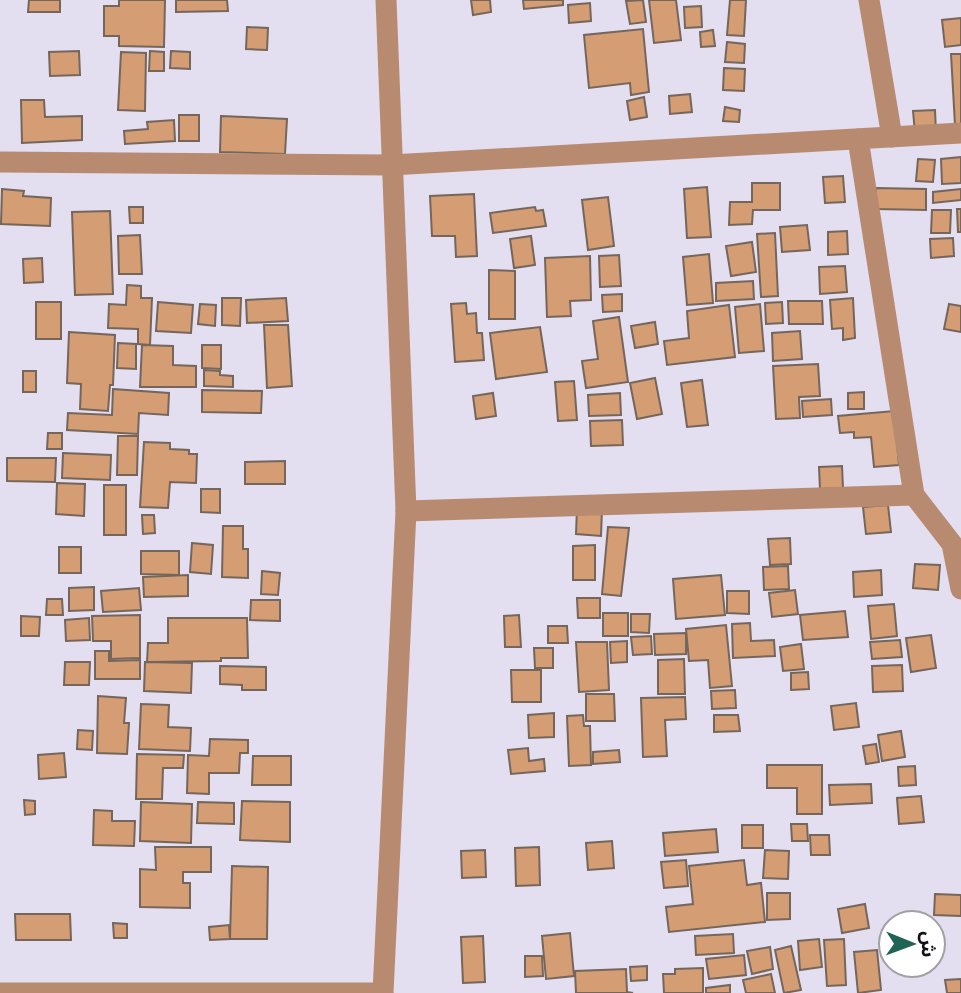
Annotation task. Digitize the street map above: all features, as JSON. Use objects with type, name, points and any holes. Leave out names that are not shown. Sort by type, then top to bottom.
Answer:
[{"type":"street","points":[[0,993],[383,993],[406,511],[386,0]]},
{"type":"street","points":[[869,0],[892,137]]},
{"type":"street","points":[[0,162],[391,165],[961,132]]},
{"type":"street","points":[[858,139],[914,495],[952,544],[961,589]]},
{"type":"street","points":[[406,511],[914,495]]},
{"type":"building","points":[[29,0],[60,0],[60,12],[28,12]]},
{"type":"building","points":[[119,0],[165,0],[164,47],[119,46],[119,36],[104,36],[104,6],[119,6]]},
{"type":"building","points":[[176,0],[227,0],[228,11],[176,12]]},
{"type":"building","points":[[471,0],[490,0],[491,12],[473,15]]},
{"type":"building","points":[[523,0],[563,0],[563,5],[524,9]]},
{"type":"building","points":[[643,0],[646,22],[630,24],[626,1]]},
{"type":"building","points":[[649,0],[676,0],[681,40],[654,43]]},
{"type":"building","points":[[730,0],[746,0],[744,36],[727,35]]},
{"type":"building","points":[[590,3],[591,21],[569,23],[568,5]]},
{"type":"building","points":[[701,6],[702,27],[685,28],[684,7]]},
{"type":"building","points":[[961,18],[961,45],[945,47],[942,20]]},
{"type":"building","points":[[247,27],[268,28],[267,50],[246,49]]},
{"type":"building","points":[[643,29],[649,92],[631,95],[630,83],[589,88],[584,35]]},
{"type":"building","points":[[713,30],[715,46],[701,47],[700,32]]},
{"type":"building","points":[[727,42],[745,44],[744,63],[725,62]]},
{"type":"building","points":[[79,51],[80,75],[50,76],[49,52]]},
{"type":"building","points":[[150,51],[164,52],[164,71],[149,71]]},
{"type":"building","points":[[171,51],[190,52],[190,69],[170,68]]},
{"type":"building","points":[[121,52],[146,53],[145,111],[118,110]]},
{"type":"building","points":[[951,54],[961,54],[961,124],[955,125]]},
{"type":"building","points":[[724,68],[745,69],[744,91],[723,90]]},
{"type":"building","points":[[690,94],[692,112],[670,114],[669,96]]},
{"type":"building","points":[[644,97],[647,117],[630,120],[627,101]]},
{"type":"building","points":[[21,100],[44,100],[45,117],[82,116],[82,140],[22,143]]},
{"type":"building","points":[[725,107],[740,110],[739,122],[723,121]]},
{"type":"building","points":[[935,110],[936,132],[915,133],[913,111]]},
{"type":"building","points":[[179,115],[199,115],[199,141],[179,141]]},
{"type":"building","points":[[221,116],[287,119],[285,154],[220,152]]},
{"type":"building","points":[[174,120],[175,141],[125,144],[124,131],[148,129],[147,122]]},
{"type":"building","points":[[961,157],[961,183],[942,184],[941,159]]},
{"type":"building","points":[[918,159],[935,160],[933,182],[916,181]]},
{"type":"building","points":[[843,176],[845,202],[825,203],[823,177]]},
{"type":"building","points":[[752,183],[780,183],[780,210],[753,210],[752,224],[729,225],[730,202],[752,202]]},
{"type":"building","points":[[707,187],[711,237],[687,238],[684,189]]},
{"type":"building","points":[[876,188],[926,189],[926,210],[876,209]]},
{"type":"building","points":[[2,189],[24,191],[23,196],[51,198],[50,226],[1,224]]},
{"type":"building","points":[[961,189],[961,200],[933,203],[933,192]]},
{"type":"building","points":[[474,194],[477,256],[456,257],[455,236],[432,236],[430,196]]},
{"type":"building","points":[[608,197],[614,246],[588,250],[582,200]]},
{"type":"building","points":[[129,207],[143,207],[143,223],[130,223]]},
{"type":"building","points":[[535,207],[536,211],[543,210],[546,226],[493,233],[490,213]]},
{"type":"building","points":[[957,209],[961,209],[961,232],[958,232]]},
{"type":"building","points":[[932,210],[951,210],[950,233],[931,233]]},
{"type":"building","points":[[110,211],[113,294],[75,295],[72,212]]},
{"type":"building","points":[[807,225],[810,250],[782,252],[780,227]]},
{"type":"building","points":[[847,231],[848,254],[828,255],[828,232]]},
{"type":"building","points":[[775,233],[778,296],[761,297],[757,234]]},
{"type":"building","points":[[140,235],[142,274],[119,274],[118,236]]},
{"type":"building","points":[[531,236],[535,265],[514,268],[510,239]]},
{"type":"building","points":[[953,238],[954,256],[931,258],[930,239]]},
{"type":"building","points":[[752,242],[756,272],[731,276],[726,246]]},
{"type":"building","points":[[709,254],[713,303],[687,305],[683,257]]},
{"type":"building","points":[[619,255],[621,286],[600,287],[599,256]]},
{"type":"building","points":[[590,256],[591,300],[570,301],[571,316],[547,317],[545,258]]},
{"type":"building","points":[[42,258],[43,282],[24,283],[23,259]]},
{"type":"building","points":[[845,266],[847,292],[820,294],[819,267]]},
{"type":"building","points":[[489,270],[515,271],[515,319],[489,319]]},
{"type":"building","points":[[753,281],[754,299],[716,301],[716,283]]},
{"type":"building","points":[[127,285],[141,286],[141,298],[152,298],[150,345],[138,344],[138,329],[108,328],[109,304],[126,305]]},
{"type":"building","points":[[622,294],[622,311],[603,312],[602,295]]},
{"type":"building","points":[[222,298],[241,298],[240,326],[222,325]]},
{"type":"building","points":[[286,298],[288,321],[247,323],[246,300]]},
{"type":"building","points":[[853,298],[855,338],[843,340],[843,328],[832,329],[830,300]]},
{"type":"building","points":[[788,301],[822,301],[823,324],[789,324]]},
{"type":"building","points":[[36,302],[61,302],[61,339],[36,339]]},
{"type":"building","points":[[158,302],[193,305],[191,333],[156,331]]},
{"type":"building","points":[[782,302],[783,323],[766,324],[765,303]]},
{"type":"building","points":[[466,303],[467,314],[476,313],[477,333],[482,333],[484,360],[455,362],[451,304]]},
{"type":"building","points":[[200,304],[216,305],[215,326],[198,324]]},
{"type":"building","points":[[760,304],[764,351],[739,353],[735,307]]},
{"type":"building","points":[[949,304],[961,306],[961,332],[944,329]]},
{"type":"building","points":[[729,305],[735,357],[667,365],[664,341],[689,338],[687,311]]},
{"type":"building","points":[[619,317],[628,382],[586,388],[582,361],[598,359],[593,321]]},
{"type":"building","points":[[655,322],[658,344],[635,348],[631,326]]},
{"type":"building","points":[[264,325],[288,325],[292,386],[267,388]]},
{"type":"building","points":[[540,327],[547,372],[496,379],[490,333]]},
{"type":"building","points":[[800,331],[802,359],[773,361],[772,333]]},
{"type":"building","points":[[69,332],[115,335],[113,385],[110,385],[108,411],[80,409],[81,384],[67,383]]},
{"type":"building","points":[[118,343],[136,344],[136,369],[117,368]]},
{"type":"building","points":[[142,345],[173,346],[173,365],[196,366],[196,387],[140,387]]},
{"type":"building","points":[[202,345],[221,345],[221,369],[202,368]]},
{"type":"building","points":[[818,364],[820,396],[799,397],[800,418],[776,419],[773,366]]},
{"type":"building","points":[[204,370],[220,371],[220,375],[233,376],[233,387],[204,386]]},
{"type":"building","points":[[23,371],[36,371],[36,392],[23,392]]},
{"type":"building","points":[[655,378],[662,414],[637,419],[630,383]]},
{"type":"building","points":[[702,380],[708,425],[687,427],[681,383]]},
{"type":"building","points":[[574,381],[577,420],[558,421],[555,382]]},
{"type":"building","points":[[113,389],[169,393],[168,415],[139,413],[138,434],[67,430],[68,413],[112,415]]},
{"type":"building","points":[[202,390],[262,391],[261,413],[202,412]]},
{"type":"building","points":[[864,392],[864,409],[848,409],[848,393]]},
{"type":"building","points":[[493,393],[496,416],[476,419],[473,396]]},
{"type":"building","points":[[620,393],[621,415],[589,416],[588,395]]},
{"type":"building","points":[[831,399],[832,415],[803,417],[802,401]]},
{"type":"building","points":[[894,411],[899,465],[874,467],[871,437],[854,438],[854,432],[840,433],[838,416]]},
{"type":"building","points":[[622,420],[623,445],[591,446],[590,421]]},
{"type":"building","points":[[48,433],[62,433],[62,449],[47,449]]},
{"type":"building","points":[[118,436],[138,436],[137,475],[117,475]]},
{"type":"building","points":[[144,442],[170,443],[170,449],[189,450],[189,454],[197,454],[196,483],[170,482],[168,508],[140,507]]},
{"type":"building","points":[[63,453],[111,455],[110,480],[62,478]]},
{"type":"building","points":[[7,458],[56,458],[55,482],[7,481]]},
{"type":"building","points":[[285,461],[285,484],[245,484],[245,462]]},
{"type":"building","points":[[842,466],[843,488],[820,489],[819,467]]},
{"type":"building","points":[[57,483],[85,484],[84,516],[56,514]]},
{"type":"building","points":[[104,485],[126,485],[126,535],[104,535]]},
{"type":"building","points":[[201,489],[220,489],[220,513],[201,512]]},
{"type":"building","points":[[888,505],[891,532],[866,534],[863,507]]},
{"type":"building","points":[[577,508],[602,509],[601,536],[576,534]]},
{"type":"building","points":[[142,515],[154,515],[155,533],[143,534]]},
{"type":"building","points":[[223,526],[243,526],[243,549],[248,549],[248,578],[222,577]]},
{"type":"building","points":[[608,527],[629,528],[621,596],[602,594]]},
{"type":"building","points":[[790,538],[791,564],[770,565],[768,539]]},
{"type":"building","points":[[192,543],[213,545],[211,574],[190,572]]},
{"type":"building","points":[[595,545],[595,580],[573,580],[573,546]]},
{"type":"building","points":[[59,547],[81,547],[81,573],[59,573]]},
{"type":"building","points":[[141,551],[179,551],[179,575],[141,574]]},
{"type":"building","points":[[915,564],[940,565],[938,590],[913,588]]},
{"type":"building","points":[[788,566],[789,589],[764,590],[763,567]]},
{"type":"building","points":[[881,570],[882,595],[854,597],[853,572]]},
{"type":"building","points":[[262,571],[280,573],[278,595],[261,594]]},
{"type":"building","points":[[188,575],[188,596],[144,597],[143,577]]},
{"type":"building","points":[[721,575],[725,615],[676,619],[673,579]]},
{"type":"building","points":[[94,587],[94,610],[69,611],[69,588]]},
{"type":"building","points":[[139,588],[141,610],[103,612],[101,591]]},
{"type":"building","points":[[795,590],[798,614],[772,617],[769,593]]},
{"type":"building","points":[[727,591],[749,591],[749,614],[727,613]]},
{"type":"building","points":[[577,598],[600,598],[600,618],[578,618]]},
{"type":"building","points":[[47,599],[62,599],[63,615],[46,615]]},
{"type":"building","points":[[251,600],[280,600],[280,621],[250,620]]},
{"type":"building","points":[[894,604],[897,636],[871,639],[868,606]]},
{"type":"building","points":[[845,611],[848,637],[803,640],[800,615]]},
{"type":"building","points":[[603,613],[628,613],[628,636],[603,636]]},
{"type":"building","points":[[631,614],[650,614],[649,633],[631,632]]},
{"type":"building","points":[[140,615],[140,658],[111,659],[111,641],[93,641],[92,616]]},
{"type":"building","points":[[519,615],[521,647],[505,647],[504,616]]},
{"type":"building","points":[[21,616],[40,617],[39,636],[21,636]]},
{"type":"building","points":[[89,618],[90,640],[66,641],[65,620]]},
{"type":"building","points":[[168,618],[247,618],[248,658],[147,662],[148,643],[168,643]]},
{"type":"building","points":[[750,623],[751,641],[774,640],[775,656],[733,658],[732,624]]},
{"type":"building","points":[[726,625],[732,686],[710,688],[708,660],[689,661],[686,629]]},
{"type":"building","points":[[548,626],[567,626],[568,643],[548,643]]},
{"type":"building","points":[[686,633],[686,654],[655,655],[654,634]]},
{"type":"building","points":[[931,635],[936,668],[911,672],[906,638]]},
{"type":"building","points":[[651,636],[652,654],[633,655],[631,637]]},
{"type":"building","points":[[900,640],[902,657],[872,659],[870,642]]},
{"type":"building","points":[[627,641],[627,662],[611,663],[610,642]]},
{"type":"building","points":[[576,642],[607,642],[609,690],[579,692]]},
{"type":"building","points":[[801,644],[804,669],[783,671],[780,647]]},
{"type":"building","points":[[534,648],[553,648],[553,668],[535,668]]},
{"type":"building","points":[[95,651],[109,651],[109,661],[140,660],[140,679],[95,679]]},
{"type":"building","points":[[684,659],[685,694],[658,694],[658,660]]},
{"type":"building","points":[[65,662],[90,662],[89,685],[64,685]]},
{"type":"building","points":[[145,662],[192,663],[191,693],[144,691]]},
{"type":"building","points":[[902,665],[903,691],[873,692],[872,666]]},
{"type":"building","points":[[220,666],[266,667],[266,690],[242,690],[242,685],[220,684]]},
{"type":"building","points":[[511,670],[541,670],[541,702],[512,702]]},
{"type":"building","points":[[808,672],[809,689],[791,690],[791,673]]},
{"type":"building","points":[[735,690],[736,708],[712,709],[711,691]]},
{"type":"building","points":[[586,694],[614,694],[615,721],[586,721]]},
{"type":"building","points":[[98,696],[126,698],[124,723],[129,723],[127,754],[97,753]]},
{"type":"building","points":[[685,697],[686,719],[665,720],[667,756],[643,757],[641,698]]},
{"type":"building","points":[[856,703],[859,727],[834,730],[831,706]]},
{"type":"building","points":[[141,704],[169,705],[168,727],[191,728],[190,751],[139,749]]},
{"type":"building","points":[[554,713],[554,737],[529,738],[528,715]]},
{"type":"building","points":[[583,715],[584,726],[590,726],[591,765],[569,766],[567,716]]},
{"type":"building","points":[[714,715],[738,715],[740,731],[714,732]]},
{"type":"building","points":[[78,730],[93,731],[92,750],[77,749]]},
{"type":"building","points":[[901,731],[905,757],[882,761],[878,735]]},
{"type":"building","points":[[210,739],[248,740],[248,753],[240,753],[239,773],[209,773],[209,794],[187,793],[188,755],[209,756]]},
{"type":"building","points":[[876,744],[879,762],[866,764],[863,746]]},
{"type":"building","points":[[528,748],[529,761],[544,759],[545,771],[511,774],[508,750]]},
{"type":"building","points":[[619,750],[620,762],[593,764],[593,752]]},
{"type":"building","points":[[64,753],[66,777],[39,779],[38,755]]},
{"type":"building","points":[[137,754],[184,755],[183,768],[163,768],[162,799],[136,799]]},
{"type":"building","points":[[253,756],[291,756],[291,785],[252,785]]},
{"type":"building","points":[[767,765],[822,765],[822,814],[797,814],[797,788],[767,788]]},
{"type":"building","points":[[915,766],[916,785],[899,786],[898,767]]},
{"type":"building","points":[[871,784],[872,803],[830,805],[829,785]]},
{"type":"building","points":[[921,796],[924,822],[899,824],[897,798]]},
{"type":"building","points":[[24,800],[35,801],[35,814],[25,815]]},
{"type":"building","points":[[242,801],[290,802],[290,842],[240,840]]},
{"type":"building","points":[[141,802],[192,804],[191,843],[140,841]]},
{"type":"building","points":[[198,802],[234,803],[234,824],[197,823]]},
{"type":"building","points":[[94,810],[112,811],[112,821],[135,821],[134,846],[93,845]]},
{"type":"building","points":[[791,824],[807,824],[808,841],[792,841]]},
{"type":"building","points":[[742,825],[763,825],[763,848],[742,848]]},
{"type":"building","points":[[716,829],[718,852],[665,856],[663,833]]},
{"type":"building","points":[[810,835],[829,835],[830,855],[811,855]]},
{"type":"building","points":[[612,841],[614,868],[588,870],[586,843]]},
{"type":"building","points":[[155,847],[211,847],[211,872],[183,872],[183,883],[190,883],[190,908],[140,907],[140,869],[156,870]]},
{"type":"building","points":[[539,847],[540,885],[516,886],[515,848]]},
{"type":"building","points":[[485,850],[486,877],[462,878],[461,851]]},
{"type":"building","points":[[765,850],[789,851],[788,879],[763,878]]},
{"type":"building","points":[[686,860],[688,886],[664,888],[661,862]]},
{"type":"building","points":[[744,860],[747,885],[761,883],[765,922],[669,932],[666,907],[693,904],[689,866]]},
{"type":"building","points":[[232,866],[268,867],[267,939],[230,939]]},
{"type":"building","points":[[767,893],[790,893],[790,919],[767,920]]},
{"type":"building","points":[[935,894],[961,895],[961,916],[947,915],[947,909],[934,909]]},
{"type":"building","points":[[865,904],[869,928],[842,933],[838,909]]},
{"type":"building","points":[[15,914],[70,914],[71,940],[16,940]]},
{"type":"building","points":[[113,923],[127,924],[127,938],[114,938]]},
{"type":"building","points":[[229,925],[230,939],[210,940],[209,927]]},
{"type":"building","points":[[570,933],[574,976],[546,979],[542,936]]},
{"type":"building","points":[[733,934],[734,953],[696,955],[695,936]]},
{"type":"building","points":[[483,936],[485,982],[463,983],[461,937]]},
{"type":"building","points":[[819,939],[822,967],[800,970],[798,941]]},
{"type":"building","points":[[844,939],[846,985],[827,986],[824,940]]},
{"type":"building","points":[[791,946],[801,990],[784,993],[775,950]]},
{"type":"building","points":[[770,947],[773,969],[752,974],[747,951]]},
{"type":"building","points":[[877,950],[877,979],[880,979],[881,990],[858,993],[854,952]]},
{"type":"building","points":[[744,955],[746,975],[709,979],[706,959]]},
{"type":"building","points":[[525,956],[542,956],[543,976],[525,977]]},
{"type":"building","points":[[647,966],[647,980],[631,981],[630,967]]},
{"type":"building","points":[[703,968],[703,993],[664,993],[663,974],[675,974],[675,969]]},
{"type":"building","points":[[626,969],[627,992],[633,993],[576,993],[575,971]]},
{"type":"building","points":[[771,974],[775,993],[746,993],[743,980]]},
{"type":"building","points":[[961,979],[961,993],[947,993],[945,980]]},
{"type":"building","points":[[730,985],[730,993],[706,993],[706,988]]}]
